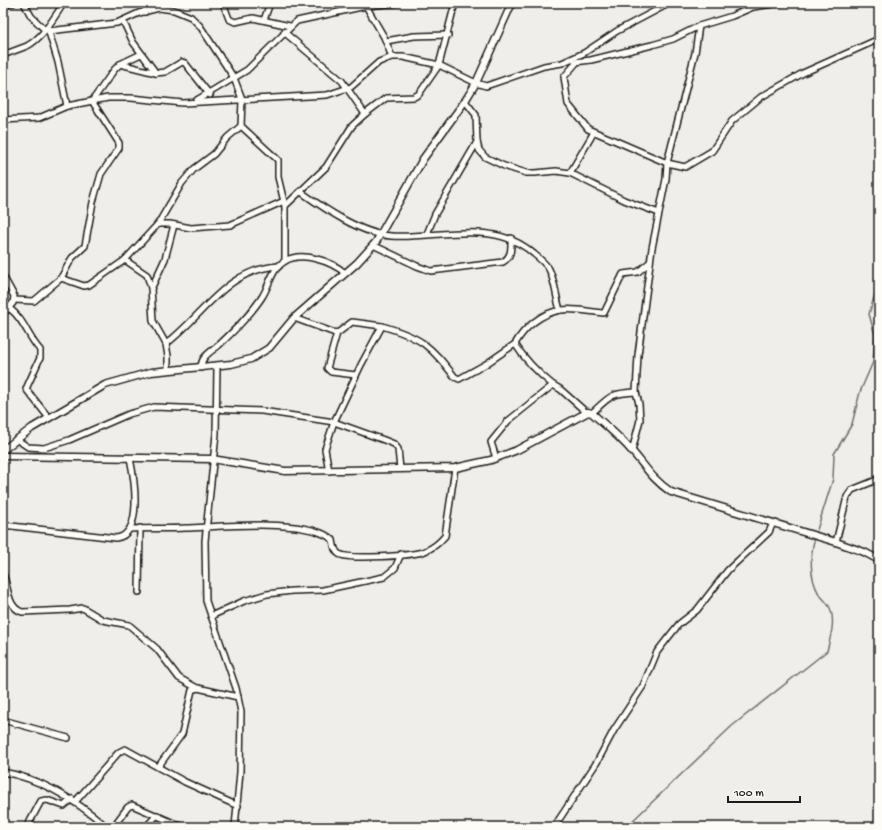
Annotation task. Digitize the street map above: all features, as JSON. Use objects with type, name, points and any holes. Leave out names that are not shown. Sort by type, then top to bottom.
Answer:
[{"type":"street","points":[[3,6],[13,3]]},
{"type":"street","points":[[24,3],[31,16],[47,29],[58,62],[66,106]]},
{"type":"street","points":[[3,55],[27,46],[36,40],[47,29],[64,3]]},
{"type":"street","points":[[144,12],[146,3]]},
{"type":"street","points":[[223,3],[229,19],[235,22],[253,18],[290,26]]},
{"type":"street","points":[[264,20],[270,3]]},
{"type":"street","points":[[196,101],[254,64],[290,26],[306,17],[366,6],[398,3]]},
{"type":"street","points":[[158,224],[191,228],[230,225],[285,203],[301,192],[326,167],[352,126],[365,114],[386,98],[416,96],[439,65],[448,35],[455,3]]},
{"type":"street","points":[[3,450],[16,439],[49,418],[106,385],[136,376],[168,370],[217,367],[251,359],[269,348],[294,318],[373,245],[381,234],[423,159],[466,101],[476,83],[512,3]]},
{"type":"street","points":[[3,120],[39,118],[66,106],[118,98],[170,102],[327,95],[348,88],[356,83],[379,62],[392,57],[413,59],[439,65],[476,83],[486,86],[544,66],[568,60],[584,53],[617,31],[670,3]]},
{"type":"street","points":[[568,60],[577,62],[591,60],[673,39],[698,26],[732,16],[753,7],[778,3]]},
{"type":"street","points":[[366,6],[386,41],[392,57]]},
{"type":"street","points":[[47,29],[111,24],[123,21],[144,12],[159,8],[167,8],[191,17],[200,26],[234,78],[242,99],[241,126],[227,138],[214,154],[182,182],[158,224],[125,260],[89,285],[84,286],[61,278]]},
{"type":"street","points":[[123,21],[141,54],[156,73]]},
{"type":"street","points":[[632,451],[640,420],[636,392],[638,355],[650,262],[666,179],[667,164],[694,53],[698,26]]},
{"type":"street","points":[[284,32],[333,72],[348,88],[365,114]]},
{"type":"street","points":[[386,41],[414,36],[448,35]]},
{"type":"street","points":[[577,62],[564,77],[566,98],[568,104],[584,123],[594,132],[667,164],[685,167],[696,159],[712,151],[732,121],[760,97],[803,73],[879,39]]},
{"type":"street","points":[[92,102],[114,70],[120,64],[141,54]]},
{"type":"street","points":[[120,64],[156,73],[165,72],[182,62],[185,63],[215,100]]},
{"type":"street","points":[[466,101],[477,120],[477,142],[479,150],[486,156],[504,166],[535,174],[556,171],[570,173],[624,200],[659,213]]},
{"type":"street","points":[[14,300],[34,301],[61,278],[72,258],[85,246],[93,202],[101,174],[119,148],[119,143],[92,102]]},
{"type":"street","points":[[241,126],[277,158],[278,177],[285,203],[285,261]]},
{"type":"street","points":[[570,173],[594,132]]},
{"type":"street","points":[[427,234],[435,214],[477,142]]},
{"type":"street","points":[[301,192],[346,220],[381,234],[391,236],[453,232],[491,234],[510,238],[530,250],[548,267],[560,310]]},
{"type":"street","points":[[151,288],[165,260],[174,225]]},
{"type":"street","points":[[373,245],[431,271],[503,262],[508,258],[511,252],[510,238]]},
{"type":"street","points":[[201,368],[201,363],[205,357],[220,344],[262,297],[275,270],[285,261],[298,258],[322,261],[334,264],[345,272]]},
{"type":"street","points":[[125,260],[147,275],[151,288],[153,321],[166,344],[168,370]]},
{"type":"street","points":[[356,375],[331,372],[326,368],[337,333],[352,322],[382,326],[402,331],[426,344],[455,377],[460,379],[515,344],[528,326],[560,310],[604,313],[623,274],[638,272],[650,262]]},
{"type":"street","points":[[166,344],[237,279],[260,268],[279,266]]},
{"type":"street","points":[[3,276],[13,292],[14,300],[3,314]]},
{"type":"street","points":[[9,308],[22,321],[32,342],[40,350],[40,358],[26,389],[49,418]]},
{"type":"street","points":[[294,318],[337,333]]},
{"type":"street","points":[[329,471],[325,449],[334,422],[356,375],[382,326]]},
{"type":"street","points":[[515,344],[522,355],[540,375],[589,412],[632,451],[650,474],[671,492],[836,542],[864,552],[879,560]]},
{"type":"street","points":[[217,367],[216,434],[212,459],[212,482],[206,527],[206,601],[238,697],[241,712],[242,744],[238,806],[235,827]]},
{"type":"street","points":[[496,458],[491,442],[502,427],[552,385]]},
{"type":"street","points":[[3,456],[212,459],[272,470],[329,471],[455,468],[496,458],[542,438],[589,412],[610,396],[618,393],[636,392]]},
{"type":"street","points":[[16,439],[28,447],[44,448],[69,440],[129,414],[154,406],[262,411],[334,422],[358,429],[394,444],[398,449],[400,469]]},
{"type":"street","points":[[3,525],[116,538],[124,536],[130,529],[133,521],[134,482],[130,458]]},
{"type":"street","points":[[130,529],[267,526],[315,530],[330,537],[333,540],[337,553],[342,555],[372,557],[426,551],[445,536],[455,468]]},
{"type":"street","points":[[836,542],[847,497],[852,490],[879,479]]},
{"type":"street","points":[[554,827],[597,762],[614,730],[643,686],[657,652],[666,639],[679,624],[697,610],[728,570],[769,532],[773,523]]},
{"type":"street","points":[[139,592],[140,528]]},
{"type":"street","points":[[211,616],[244,601],[267,594],[292,591],[323,590],[384,577],[395,568],[400,554]]},
{"type":"street","points":[[3,574],[12,604],[15,609],[28,612],[83,608],[103,620],[126,623],[157,649],[180,678],[197,688],[238,697]]},
{"type":"street","points":[[158,767],[182,734],[191,693],[197,688]]},
{"type":"street","points":[[3,720],[68,738]]},
{"type":"street","points":[[27,827],[41,800],[47,800],[64,806],[74,801],[122,749],[128,750],[158,767],[238,806]]},
{"type":"street","points":[[3,772],[31,780],[74,801],[108,827]]},
{"type":"street","points":[[113,827],[128,807],[132,805],[183,827]]},
{"type":"street","points":[[146,827],[157,815]]},
{"type":"waterway","points":[[816,533],[833,479],[834,454],[852,424],[860,392],[873,362],[875,335],[869,314],[879,281]]},
{"type":"waterway","points":[[626,827],[732,726],[827,651],[832,631],[832,616],[829,607],[819,594],[813,580],[811,558],[815,537]]}]
